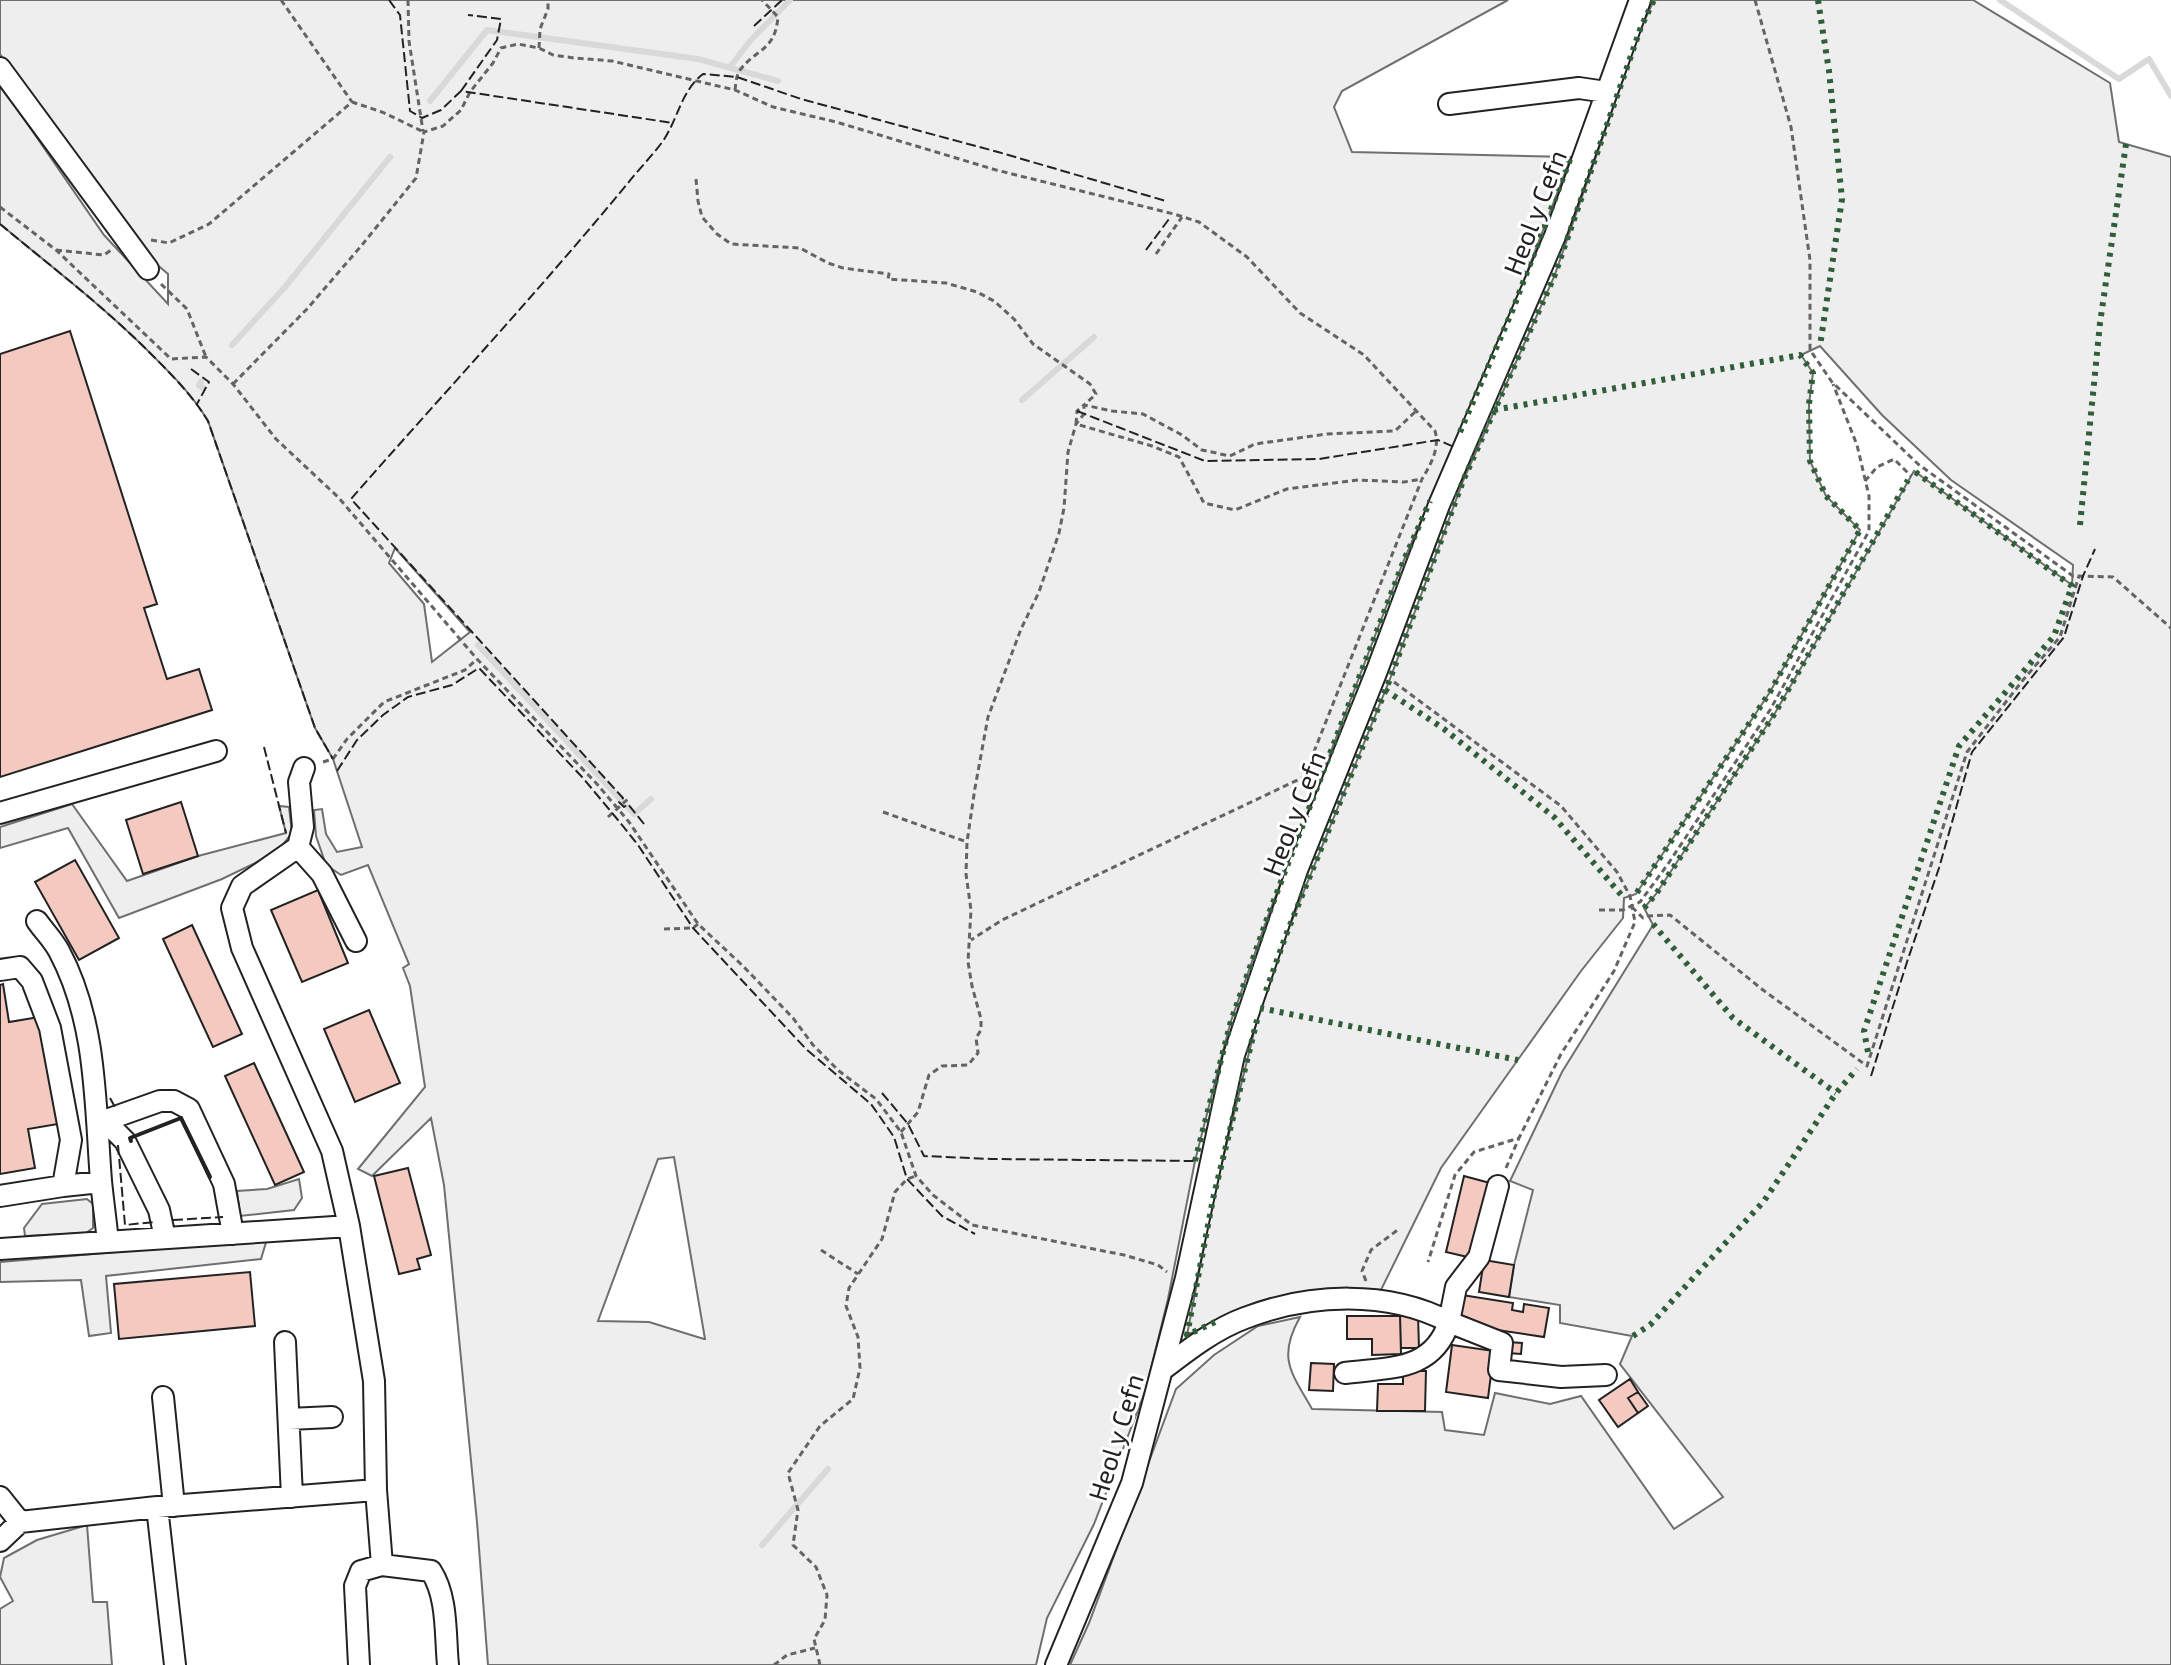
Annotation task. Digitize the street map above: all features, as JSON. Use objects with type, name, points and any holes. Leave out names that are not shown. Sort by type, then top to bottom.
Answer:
[{"type":"street","name":"Heol y Cefn","points":[[1056,1665],[1132,1483],[1186,1278],[1234,1055],[1297,870],[1439,505],[1555,236],[1640,0]]},
{"type":"street","points":[[0,68],[148,269]]},
{"type":"street","points":[[1449,104],[1579,88],[1606,92]]},
{"type":"street","points":[[0,813],[216,751]]},
{"type":"street","points":[[304,768],[299,782],[303,827],[298,847],[242,886],[232,908],[242,948],[332,1151],[349,1226],[374,1381],[376,1490],[382,1565]]},
{"type":"street","points":[[298,847],[322,874],[356,941]]},
{"type":"street","points":[[37,921],[58,949],[77,994],[90,1040],[108,1242]]},
{"type":"street","points":[[0,970],[20,967],[32,981],[50,1028],[71,1140],[63,1186]]},
{"type":"street","points":[[98,1123],[160,1101],[174,1101],[189,1109],[224,1184],[233,1234]]},
{"type":"street","points":[[98,1123],[114,1130],[125,1141],[159,1210],[165,1238]]},
{"type":"street","points":[[0,1196],[101,1182]]},
{"type":"street","points":[[1345,1373],[1407,1365],[1437,1348],[1449,1322],[1448,1284],[1479,1257],[1498,1186]]},
{"type":"street","points":[[0,1249],[349,1226]]},
{"type":"street","points":[[1162,1370],[1200,1342],[1244,1318],[1297,1304],[1327,1300],[1383,1301],[1429,1312],[1502,1343],[1499,1370],[1561,1377],[1606,1375]]},
{"type":"street","points":[[285,1342],[292,1497]]},
{"type":"street","points":[[163,1397],[165,1507],[175,1665]]},
{"type":"street","points":[[289,1419],[332,1417]]},
{"type":"street","points":[[0,1541],[20,1522],[376,1490]]},
{"type":"street","points":[[0,1497],[20,1522]]},
{"type":"street","points":[[359,1665],[355,1586],[361,1571],[382,1565],[431,1571],[437,1579],[442,1599],[448,1665]]},
{"type":"path","points":[[281,0],[352,102],[424,132],[443,126],[461,110],[501,48],[518,44],[539,46],[553,55],[612,61],[735,90],[773,107],[836,122],[996,170],[1199,222],[1247,257],[1300,313],[1364,355],[1435,431],[1438,440],[1432,462],[1422,479],[1304,777],[1002,920],[971,940]]},
{"type":"path","points":[[233,384],[307,309],[416,178],[424,132],[409,41],[408,0]]},
{"type":"path","points":[[539,46],[548,0]]},
{"type":"path","points":[[735,90],[740,70],[767,47],[776,33],[778,17],[762,0]]},
{"type":"path","points":[[1755,0],[1791,127],[1810,260],[1810,350],[1832,382],[1918,464],[2055,564],[2076,576],[2113,577],[2171,628]]},
{"type":"path","points":[[56,250],[104,255],[124,240],[139,238],[169,243],[209,224],[352,102]]},
{"type":"path","points":[[696,179],[702,217],[731,244],[800,248],[843,268],[889,274],[888,279],[946,283],[977,292],[994,301],[1014,319],[1033,344],[1090,384],[1096,394],[1084,405],[1084,414],[1076,424],[1068,452],[1059,533],[1039,592],[1021,629],[988,717],[967,842],[966,874],[971,910],[968,962],[981,1019],[981,1030],[976,1038],[978,1053],[968,1065],[942,1066],[929,1075],[918,1112],[901,1132]]},
{"type":"path","points":[[0,207],[56,250],[171,359],[206,357]]},
{"type":"path","points":[[1156,254],[1182,217]]},
{"type":"path","points":[[148,269],[187,309],[206,357],[233,384],[276,439],[338,497],[477,659],[618,808],[698,924],[793,1018],[813,1045],[839,1071],[876,1099],[901,1132],[916,1176],[933,1195],[972,1225],[1124,1255],[1158,1265],[1172,1275],[1186,1278]]},
{"type":"path","points":[[1599,910],[1623,910],[1640,902],[1668,864],[1770,710],[1869,531],[1869,496],[1857,445],[1832,382]]},
{"type":"path","points":[[1084,405],[1143,414],[1202,450],[1230,456],[1255,444],[1327,434],[1395,431],[1416,412]]},
{"type":"path","points":[[1076,424],[1179,457],[1204,503],[1235,510],[1287,489],[1358,480],[1404,482],[1422,479]]},
{"type":"path","points":[[1865,481],[1877,467],[1894,459],[1911,476]]},
{"type":"path","points":[[1632,907],[1643,918],[1670,915],[1763,990],[1867,1066],[1967,752],[2060,637],[2076,576]]},
{"type":"path","points":[[304,768],[333,759],[347,739],[384,702],[465,670],[477,659]]},
{"type":"path","points":[[1376,673],[1390,679],[1561,806],[1617,872],[1630,896],[1635,922],[1614,971],[1561,1054],[1498,1186]]},
{"type":"path","points":[[608,817],[629,798]]},
{"type":"path","points":[[883,812],[967,842]]},
{"type":"path","points":[[664,929],[693,928],[698,924]]},
{"type":"path","points":[[1428,1262],[1455,1175],[1474,1152],[1519,1138]]},
{"type":"path","points":[[820,1665],[814,1639],[825,1620],[827,1595],[816,1567],[793,1545],[798,1510],[788,1473],[820,1426],[853,1399],[860,1368],[858,1337],[846,1306],[849,1288],[882,1239],[895,1192],[907,1179],[916,1176]]},
{"type":"path","points":[[1374,1286],[1367,1282],[1362,1271],[1371,1250],[1399,1229]]},
{"type":"path","points":[[821,1250],[858,1274]]},
{"type":"path","points":[[774,1665],[787,1655],[815,1648]]},
{"type":"shaded area","points":[[0,0],[1508,0],[1342,91],[1334,107],[1352,152],[1571,157],[1513,309],[1404,560],[1268,916],[1224,1047],[1195,1161],[1168,1299],[1146,1389],[1094,1524],[1047,1618],[1036,1665],[488,1665],[444,1185],[431,1118],[372,1176],[358,1169],[425,1087],[410,986],[403,968],[409,964],[368,865],[341,875],[326,865],[316,836],[314,810],[322,809],[326,834],[337,852],[362,847],[333,759],[315,728],[208,421],[178,381],[126,330],[0,224],[0,84],[104,235],[168,304],[168,274],[147,256],[0,54]],"holes":[[[395,548],[470,632],[432,662],[424,604],[389,563]],[[674,1157],[705,1339],[649,1322],[598,1321],[658,1159]]]},
{"type":"shaded area","points":[[1654,0],[1973,0],[2110,83],[2119,142],[2171,157],[2171,1665],[1070,1665],[1089,1623],[1176,1389],[1214,1355],[1258,1326],[1300,1317],[1289,1343],[1288,1354],[1293,1374],[1312,1409],[1442,1412],[1445,1430],[1484,1435],[1495,1393],[1550,1404],[1581,1396],[1674,1529],[1723,1497],[1620,1364],[1632,1336],[1560,1323],[1560,1305],[1509,1297],[1533,1190],[1510,1181],[1562,1072],[1653,925],[1644,908],[1775,713],[1914,471],[2072,585],[2073,565],[1951,480],[1882,415],[1820,346],[1801,355],[1813,373],[1809,404],[1810,461],[1826,496],[1860,530],[1770,692],[1636,894],[1624,898],[1623,918],[1581,971],[1441,1168],[1378,1296],[1333,1290],[1263,1301],[1187,1335],[1213,1199],[1260,1008],[1286,935],[1390,679],[1463,481],[1554,277],[1641,28]]},
{"type":"shaded area","points":[[72,804],[127,881],[198,856],[286,833],[279,806],[289,807],[292,833],[276,853],[222,879],[119,918],[68,828],[0,848],[0,827]]},
{"type":"shaded area","points":[[299,1179],[302,1198],[294,1210],[240,1216],[237,1191],[267,1189]]},
{"type":"shaded area","points":[[87,1199],[93,1204],[93,1228],[86,1233],[25,1236],[24,1228],[42,1204]]},
{"type":"shaded area","points":[[267,1239],[261,1259],[106,1276],[111,1333],[89,1336],[81,1280],[0,1282],[0,1262]]},
{"type":"shaded area","points":[[87,1525],[93,1602],[107,1602],[112,1665],[0,1665],[0,1609],[13,1601],[0,1577],[4,1558],[37,1540]]},
{"type":"building","points":[[70,331],[157,604],[144,608],[167,679],[199,669],[212,710],[0,777],[0,354]]},
{"type":"building","points":[[181,802],[198,856],[143,874],[126,820]]},
{"type":"building","points":[[75,860],[119,938],[79,960],[35,882]]},
{"type":"building","points":[[318,890],[348,963],[302,982],[271,910]]},
{"type":"building","points":[[192,925],[242,1034],[213,1047],[163,939]]},
{"type":"building","points":[[3,984],[9,1022],[39,1017],[58,1124],[28,1129],[35,1168],[0,1174],[0,985]]},
{"type":"building","points":[[369,1010],[400,1083],[355,1102],[324,1029]]},
{"type":"building","points":[[254,1063],[304,1172],[275,1185],[225,1076]]},
{"type":"building","points":[[408,1168],[431,1255],[417,1259],[420,1269],[399,1274],[374,1176]]},
{"type":"building","points":[[1464,1176],[1490,1183],[1472,1258],[1446,1252]]},
{"type":"building","points":[[1484,1260],[1514,1265],[1509,1297],[1479,1292]]},
{"type":"building","points":[[250,1272],[255,1326],[119,1339],[114,1284]]},
{"type":"building","points":[[1462,1295],[1513,1303],[1512,1310],[1523,1312],[1524,1304],[1549,1308],[1544,1337],[1457,1324]]},
{"type":"building","points":[[1418,1315],[1419,1348],[1401,1348],[1400,1316]]},
{"type":"building","points":[[1347,1316],[1400,1316],[1401,1354],[1372,1355],[1372,1339],[1347,1339]]},
{"type":"building","points":[[1508,1342],[1522,1343],[1521,1354],[1508,1353]]},
{"type":"building","points":[[1452,1345],[1494,1351],[1488,1398],[1446,1392]]},
{"type":"building","points":[[1311,1363],[1334,1364],[1333,1391],[1309,1390]]},
{"type":"building","points":[[1403,1371],[1426,1371],[1425,1411],[1377,1411],[1378,1384],[1403,1384]]},
{"type":"building","points":[[1630,1379],[1638,1392],[1628,1398],[1638,1413],[1618,1427],[1599,1400]]},
{"type":"building","points":[[1638,1392],[1648,1406],[1638,1413],[1628,1398]]},
{"type":"waterway","points":[[730,67],[750,41],[790,0]]},
{"type":"waterway","points":[[2000,0],[2119,79],[2149,59],[2171,96]]},
{"type":"waterway","points":[[430,101],[487,30],[698,59],[778,81]]},
{"type":"waterway","points":[[232,345],[285,287],[390,157]]},
{"type":"waterway","points":[[1022,400],[1094,337]]},
{"type":"waterway","points":[[201,382],[199,385],[203,388]]},
{"type":"waterway","points":[[478,645],[621,800]]},
{"type":"waterway","points":[[628,807],[634,814],[651,799]]},
{"type":"waterway","points":[[762,1545],[828,1469]]},
{"type":"hedge","points":[[1266,991],[1390,679],[1463,481],[1554,277],[1641,27],[1654,0]]},
{"type":"hedge","points":[[1818,0],[1829,71],[1842,199],[1820,346]]},
{"type":"hedge","points":[[2080,525],[2100,323],[2126,144]]},
{"type":"hedge","points":[[1460,432],[1513,309],[1571,157]]},
{"type":"hedge","points":[[1494,410],[1800,355],[1813,373],[1809,404],[1810,461],[1826,496],[1860,530],[1770,692],[1636,894]]},
{"type":"hedge","points":[[1868,1052],[1864,1031],[1959,746],[2054,636],[2072,586],[1914,471]]},
{"type":"hedge","points":[[1644,908],[1775,713],[1908,480]]},
{"type":"hedge","points":[[1195,1161],[1231,1021],[1268,916],[1404,560],[1430,501]]},
{"type":"hedge","points":[[1385,690],[1444,729],[1554,817],[1624,898]]},
{"type":"hedge","points":[[1653,924],[1733,1018],[1836,1093]]},
{"type":"hedge","points":[[1260,1008],[1518,1060]]},
{"type":"hedge","points":[[1215,1322],[1187,1335],[1213,1199],[1258,1016]]},
{"type":"hedge","points":[[1633,1336],[1650,1325],[1764,1201],[1836,1093],[1857,1069]]},
{"type":"fence","points":[[389,0],[400,15],[410,111],[422,118],[441,110],[461,91],[673,123]]},
{"type":"fence","points":[[754,26],[782,0]]},
{"type":"fence","points":[[461,91],[497,40],[501,19],[468,15]]},
{"type":"fence","points":[[644,824],[628,804],[624,807],[619,802],[623,798],[351,499],[526,303],[654,152],[696,81],[703,74],[737,77],[801,99],[1166,201]]},
{"type":"fence","points":[[1146,250],[1169,219]]},
{"type":"fence","points":[[0,224],[126,330],[178,382],[208,421],[315,728],[333,759]]},
{"type":"fence","points":[[191,369],[209,382],[197,404]]},
{"type":"fence","points":[[1077,411],[1205,461],[1319,459],[1438,440],[1454,447]]},
{"type":"fence","points":[[1871,1076],[1939,868],[1972,752],[2064,637],[2095,549]]},
{"type":"fence","points":[[337,771],[357,740],[383,715],[408,697],[452,685],[479,668],[583,778],[618,820],[693,928],[806,1049],[871,1104],[894,1137],[907,1179],[942,1216],[975,1234]]},
{"type":"fence","points":[[264,747],[286,833]]},
{"type":"fence","points":[[882,1093],[908,1124],[924,1156],[1195,1161]]},
{"type":"fence","points":[[110,1098],[116,1109]]},
{"type":"fence","points":[[118,1145],[125,1225],[154,1222]]},
{"type":"fence","points":[[173,1220],[223,1217]]},
{"type":"wall","points":[[131,1141],[130,1138],[181,1118],[210,1177]]}]
